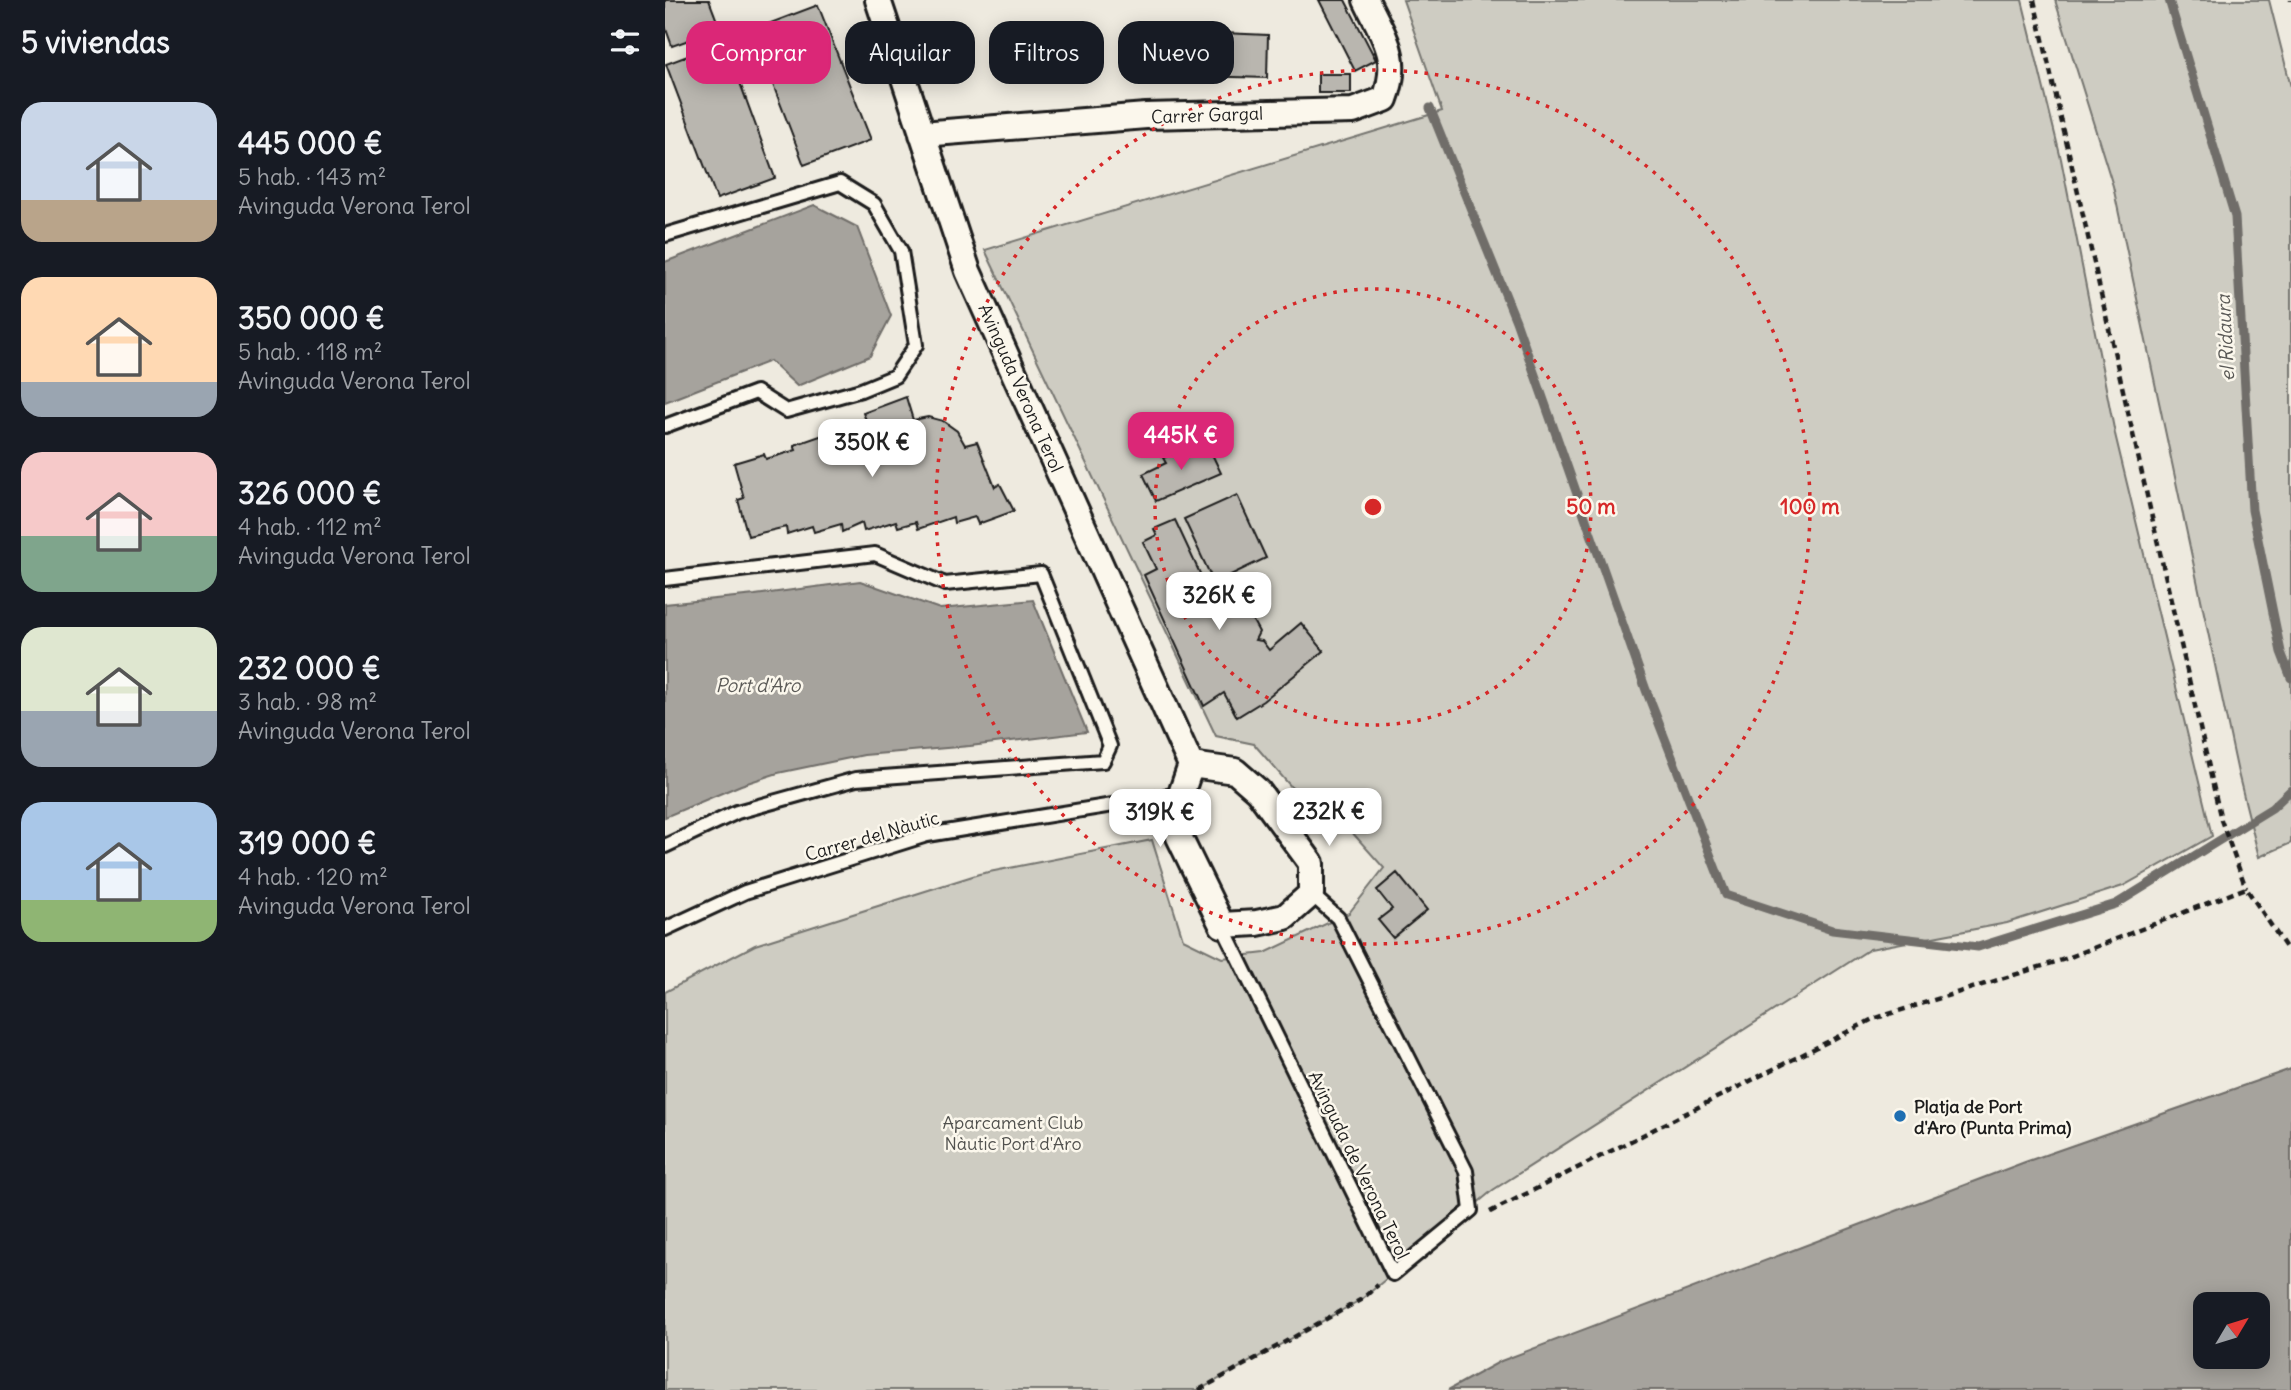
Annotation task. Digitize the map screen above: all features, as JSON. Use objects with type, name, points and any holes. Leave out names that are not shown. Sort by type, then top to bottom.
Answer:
[{"type":"street","name":"Avinguda Verona Terol","points":[[878,0],[968,271],[1191,765]]},
{"type":"street","name":"Carrer Gargal","points":[[922,134],[1146,116],[1353,111],[1385,99],[1392,80],[1391,51],[1366,0]]},
{"type":"street","points":[[1191,765],[1235,771],[1258,791],[1311,863],[1311,894],[1285,917],[1257,923],[1221,925],[1179,837],[1181,794],[1191,765]]},
{"type":"lane","points":[[665,235],[840,183],[874,204],[901,251],[916,345],[895,376],[862,390],[786,411],[756,392],[665,426]]},
{"type":"lane","points":[[665,579],[876,554],[945,584],[1041,574],[1110,746],[1103,761],[856,779],[737,812],[665,846]]},
{"type":"lane","name":"Carrer del Nàutic","points":[[665,929],[745,891],[927,835],[1181,794]]},
{"type":"lane","name":"Avinguda de Verona Terol","points":[[1221,925],[1393,1274],[1471,1210],[1466,1171],[1338,918],[1311,894]]},
{"type":"path","points":[[2034,0],[2221,820],[2246,888],[2291,950]]},
{"type":"path","points":[[1485,1214],[1873,1019],[2065,959],[2246,888]]},
{"type":"path","points":[[1199,1390],[1362,1298],[1393,1274]]},
{"type":"green space","name":"Aparcament Club Nàutic Port d'Aro","points":[[1403,0],[2022,0],[2061,159],[2115,434],[2212,836],[2123,886],[2007,923],[1870,949],[1493,1190],[1362,1299],[1199,1390],[665,1390],[665,992],[755,945],[979,874],[1152,840],[1183,939],[1222,958],[1265,953],[1349,913],[1384,868],[1350,830],[1325,826],[1254,744],[1216,736],[985,250],[1442,111]]},
{"type":"green space","points":[[2055,0],[2269,0],[2291,87],[2291,843],[2259,857],[2238,773],[2113,186]]},
{"type":"water","points":[[814,205],[857,227],[891,316],[870,356],[797,386],[770,361],[665,402],[665,262]]},
{"type":"water","name":"Port d'Aro","points":[[860,581],[940,609],[1033,600],[1087,732],[864,755],[778,773],[741,785],[665,817],[665,604]]},
{"type":"water","points":[[2291,1069],[2291,1390],[1448,1390],[1501,1361],[2025,1162]]},
{"type":"building","points":[[665,0],[709,0],[717,21],[686,21],[686,41],[672,46],[665,26]]},
{"type":"building","points":[[1319,0],[1345,0],[1376,60],[1355,71]]},
{"type":"building","points":[[818,5],[824,21],[776,21]]},
{"type":"building","points":[[1234,34],[1268,35],[1267,78],[1234,77]]},
{"type":"building","points":[[831,38],[845,74],[845,84],[849,84],[871,140],[804,165],[773,84],[831,84]]},
{"type":"building","points":[[686,57],[686,84],[740,84],[775,178],[717,199],[666,64]]},
{"type":"building","points":[[1318,74],[1351,74],[1351,93],[1318,93]]},
{"type":"building","points":[[906,397],[913,420],[928,417],[943,421],[957,431],[965,445],[977,442],[995,487],[1000,484],[1014,511],[978,524],[975,517],[954,523],[953,517],[918,529],[916,522],[898,527],[896,521],[864,531],[862,523],[842,532],[841,524],[814,532],[812,526],[787,534],[786,527],[748,536],[738,500],[744,498],[734,463],[764,454],[766,459],[796,450],[794,445],[823,435],[825,441],[869,427],[863,413]]},
{"type":"building","points":[[1197,443],[1203,456],[1211,452],[1221,473],[1156,501],[1143,474],[1166,463],[1163,458]]},
{"type":"building","points":[[1237,495],[1266,558],[1214,583],[1184,519]]},
{"type":"building","points":[[1175,520],[1217,610],[1241,599],[1259,632],[1255,640],[1262,641],[1269,650],[1301,623],[1324,651],[1263,701],[1237,717],[1224,693],[1204,706],[1144,575],[1156,569],[1143,542],[1157,535],[1154,529]]},
{"type":"building","points":[[1397,873],[1427,910],[1393,938],[1378,920],[1392,909],[1377,890]]},
{"type":"waterway","name":"el Ridaura","points":[[2169,0],[2235,217],[2252,510],[2281,652],[2291,678]]},
{"type":"waterway","points":[[1430,108],[1516,321],[1646,690],[1726,895],[1832,930],[1978,947],[2116,904],[2272,808],[2291,790]]},
{"type":"place","name":"Platja de Port d'Aro (Punta Prima)","points":[[1900,1116]]}]
